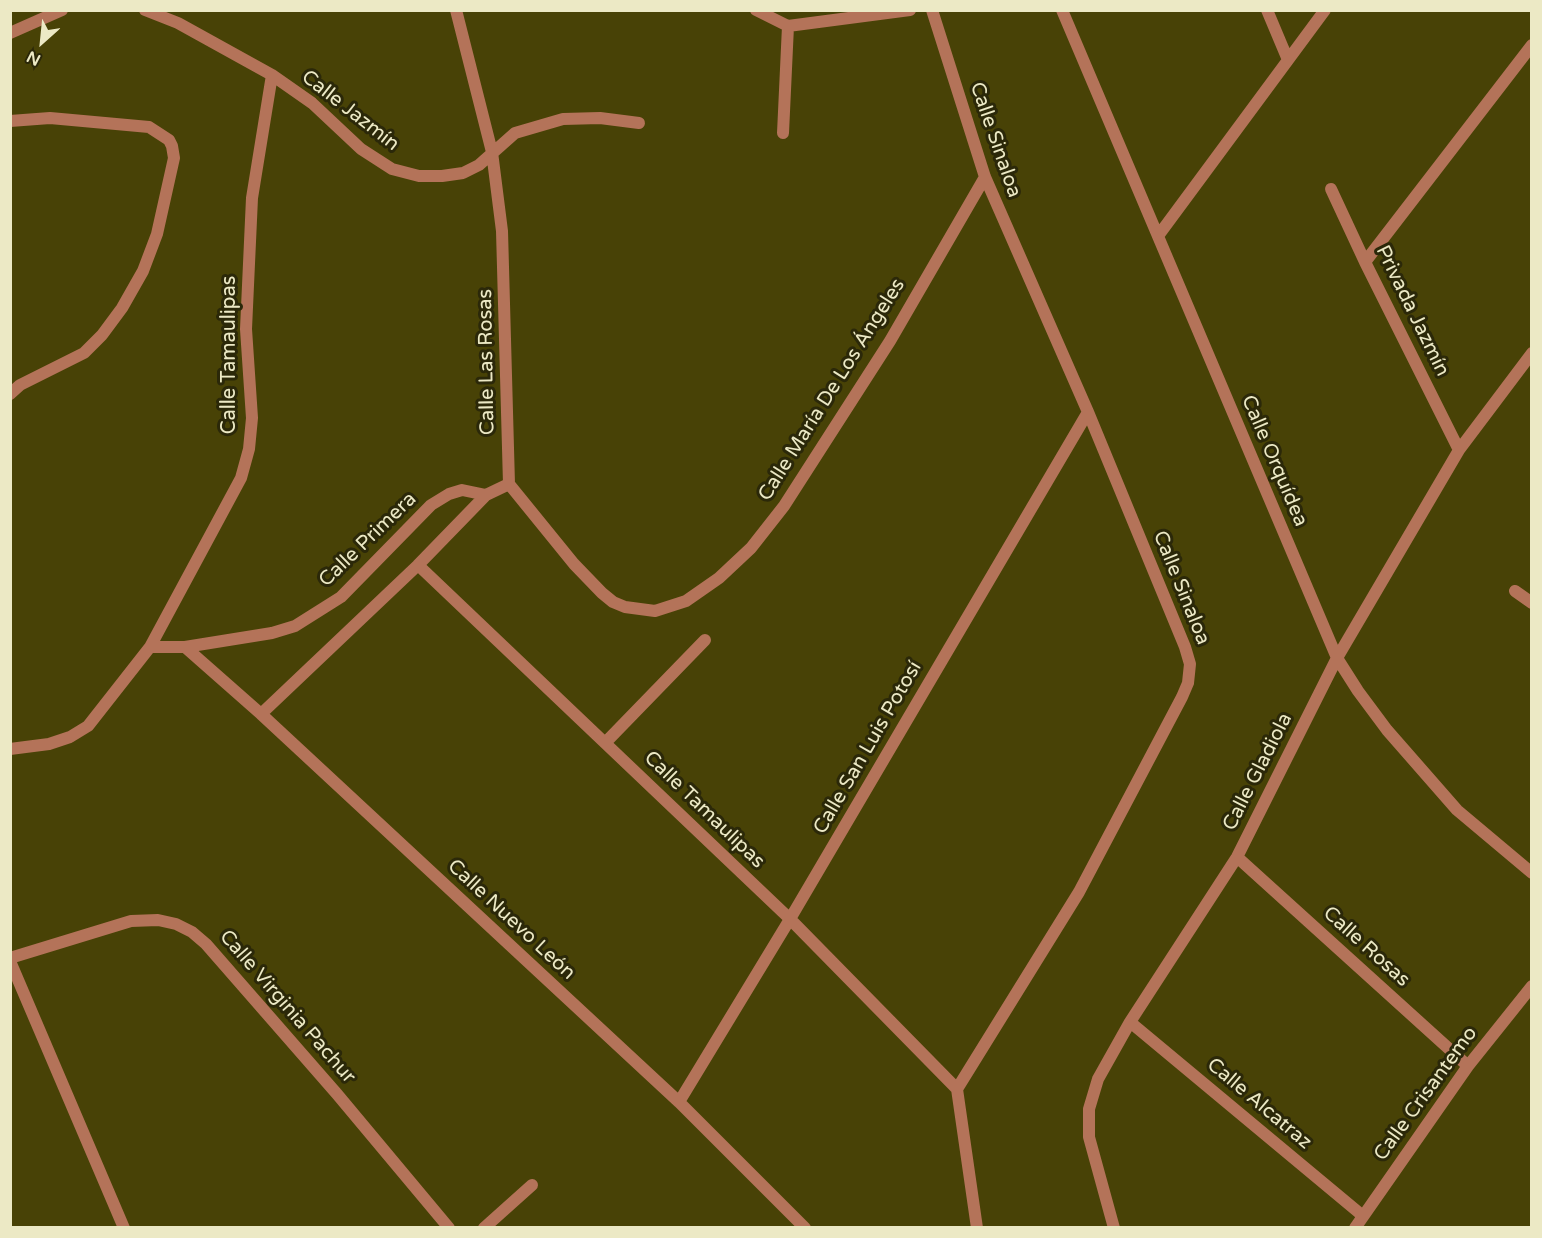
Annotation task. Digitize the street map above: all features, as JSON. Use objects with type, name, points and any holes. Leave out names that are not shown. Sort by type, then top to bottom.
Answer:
[{"type":"street","points":[[10,33],[62,10]]},
{"type":"street","name":"Calle Jazmín","points":[[145,10],[178,23],[272,75],[312,103],[361,149],[392,169],[419,176],[463,173],[479,165],[515,133],[563,119],[600,117],[639,123]]},
{"type":"street","name":"Calle Las Rosas","points":[[456,10],[492,152],[502,231],[509,484]]},
{"type":"street","points":[[756,10],[788,26],[910,10]]},
{"type":"street","name":"Calle Sinaloa","points":[[932,10],[985,177],[1088,412],[1190,664],[1188,683],[1079,892],[957,1089]]},
{"type":"street","name":"Calle Orquídea","points":[[1062,10],[1337,658],[1387,730],[1456,810],[1532,873]]},
{"type":"street","points":[[1267,10],[1288,60]]},
{"type":"street","points":[[1158,236],[1325,10]]},
{"type":"street","points":[[783,133],[788,26]]},
{"type":"street","points":[[1365,262],[1532,45]]},
{"type":"street","name":"Calle Tamaulipas","points":[[150,647],[241,478],[249,449],[252,418],[246,329],[252,198],[272,75]]},
{"type":"street","points":[[10,121],[50,118],[149,128],[169,140],[174,158],[156,234],[143,271],[122,308],[102,335],[84,353],[20,385],[10,394]]},
{"type":"street","name":"Calle María De Los Ángeles","points":[[509,484],[574,564],[613,602],[641,611],[655,611],[686,601],[719,578],[752,548],[784,506],[890,340],[985,177]]},
{"type":"street","name":"Privada Jazmín","points":[[1331,189],[1459,450]]},
{"type":"street","name":"Calle Gladiola","points":[[1114,1227],[1089,1137],[1089,1109],[1098,1079],[1130,1022],[1237,857],[1337,658],[1459,450],[1532,353]]},
{"type":"street","name":"Calle San Luis Potosí","points":[[679,1102],[790,919],[1088,412]]},
{"type":"street","points":[[261,714],[418,565],[486,495],[509,484]]},
{"type":"street","name":"Calle Primera","points":[[150,647],[185,647],[272,633],[295,626],[341,597],[431,505],[449,494],[462,490],[486,495]]},
{"type":"street","name":"Calle Tamaulipas","points":[[418,565],[790,919],[957,1089]]},
{"type":"street","points":[[1515,591],[1532,603]]},
{"type":"street","points":[[604,743],[705,640]]},
{"type":"street","points":[[10,749],[49,744],[70,737],[88,726],[150,647]]},
{"type":"street","name":"Calle Nuevo León","points":[[185,647],[261,714],[679,1102],[805,1227]]},
{"type":"street","name":"Calle Rosas","points":[[1237,857],[1468,1066]]},
{"type":"street","name":"Calle Virginia Pachur","points":[[10,959],[131,921],[158,920],[176,924],[192,932],[206,944],[337,1094],[449,1227]]},
{"type":"street","points":[[10,959],[124,1227]]},
{"type":"street","name":"Calle Crisantemo","points":[[1355,1227],[1468,1066],[1532,986]]},
{"type":"street","name":"Calle Alcatraz","points":[[1130,1022],[1363,1216]]},
{"type":"street","points":[[957,1089],[977,1227]]},
{"type":"street","points":[[484,1227],[532,1185]]}]
